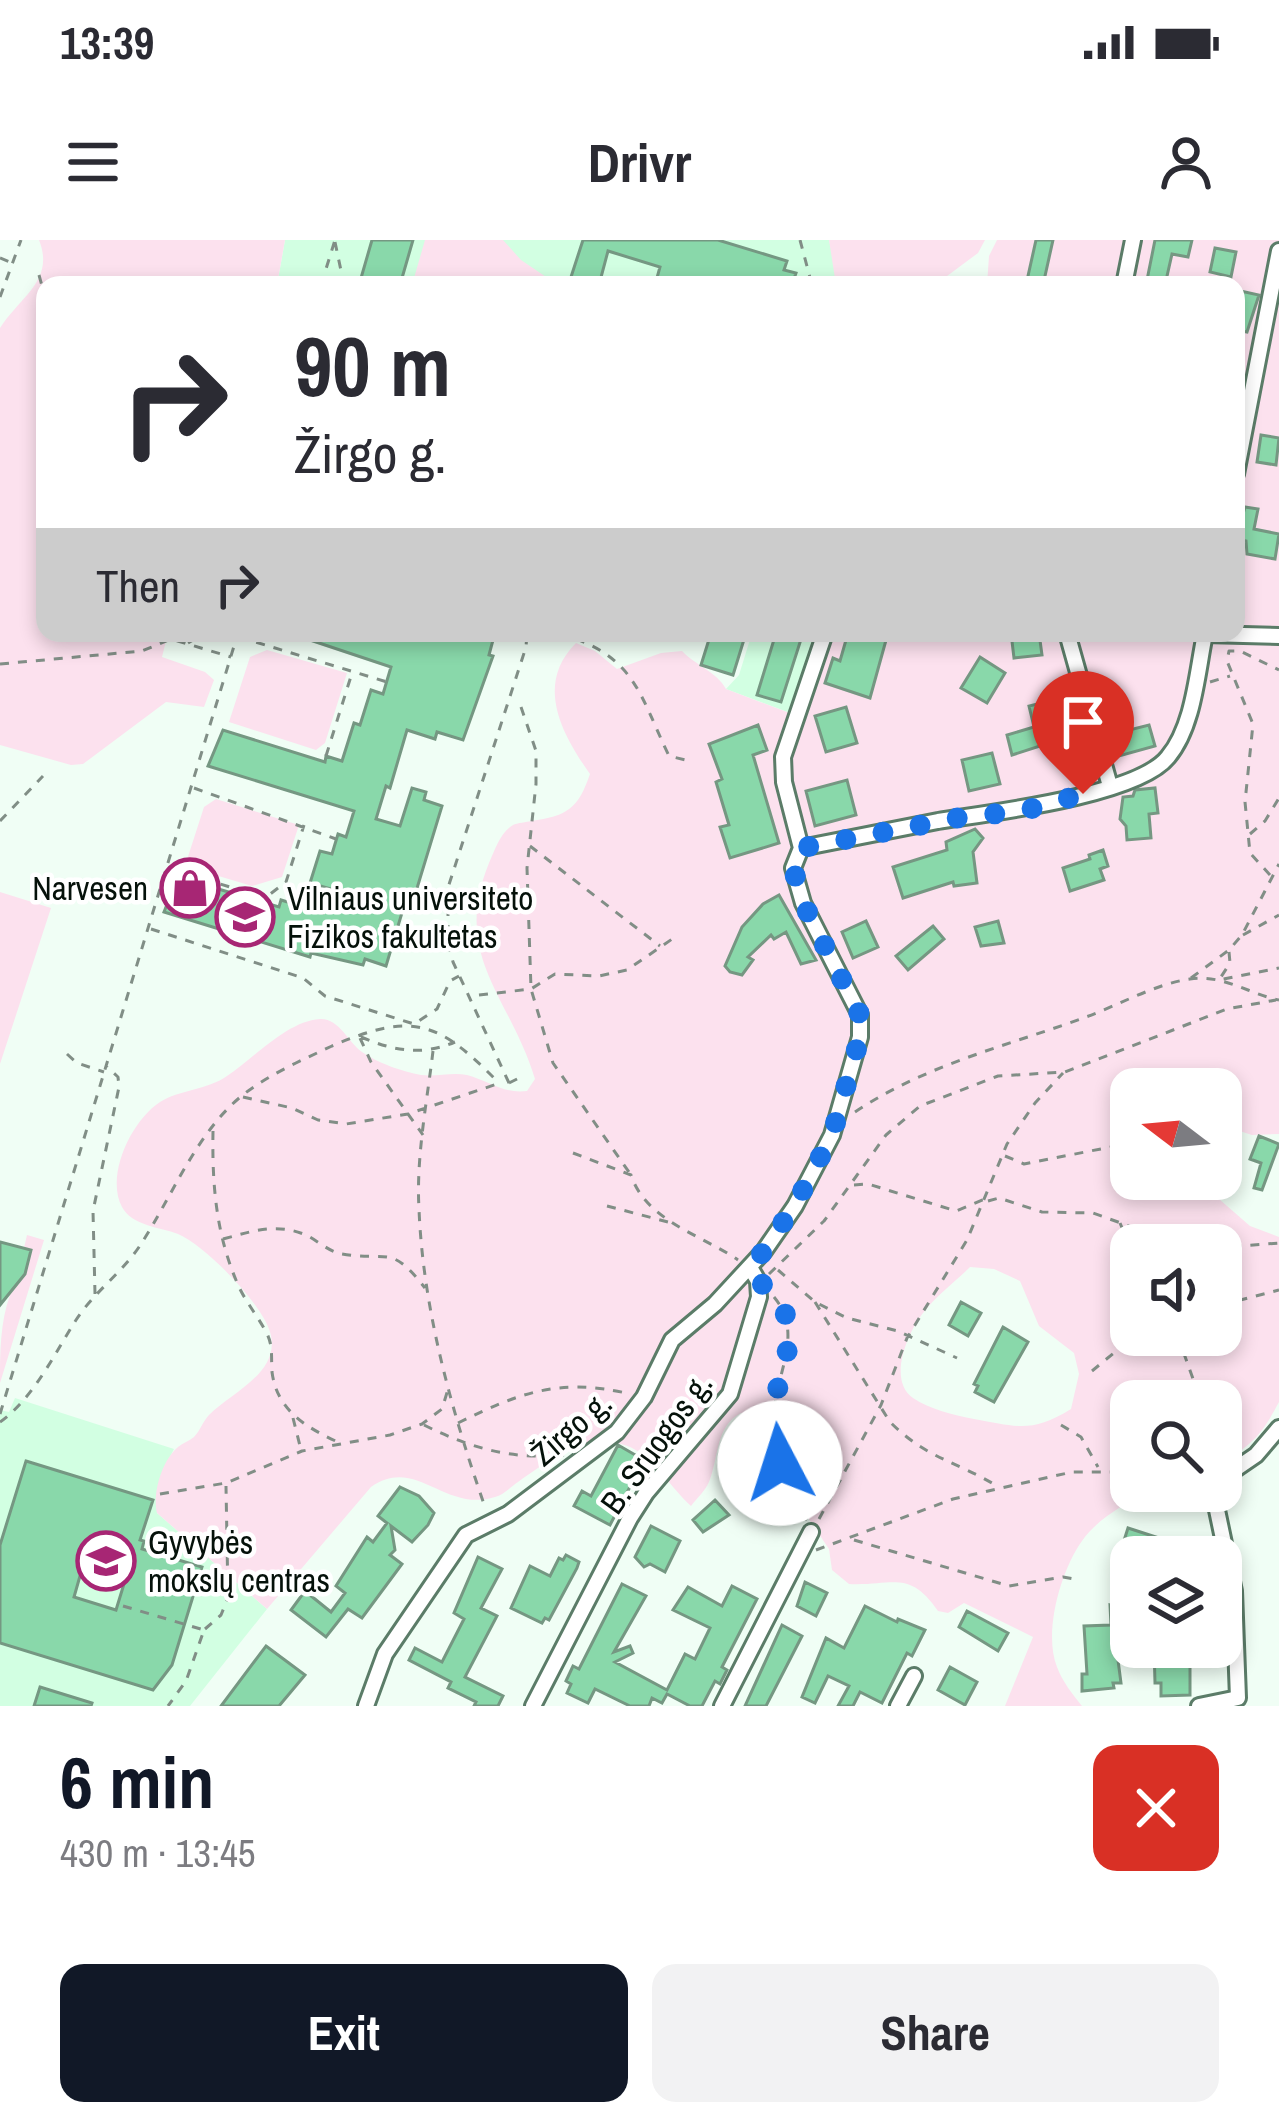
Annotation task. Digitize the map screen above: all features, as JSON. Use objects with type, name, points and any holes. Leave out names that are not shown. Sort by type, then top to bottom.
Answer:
[{"type":"street","points":[[1126,276],[1133,240]]},
{"type":"street","points":[[1245,428],[1279,251]]},
{"type":"street","points":[[1245,635],[1279,636]]},
{"type":"street","name":"Žirgo g.","points":[[366,1706],[385,1654],[466,1535],[508,1514],[617,1432],[644,1397],[672,1340],[756,1278],[836,1125],[860,1037],[860,1015],[803,903],[793,868],[801,848],[784,782],[783,757],[822,642]]},
{"type":"street","points":[[1070,642],[1110,786]]},
{"type":"street","points":[[801,848],[946,820],[1023,811],[1110,786],[1161,765],[1181,734],[1203,642]]},
{"type":"street","name":"B. Sruogos g.","points":[[533,1706],[630,1518],[730,1394],[757,1309],[756,1278]]},
{"type":"street","points":[[1242,1465],[1279,1427]]},
{"type":"street","points":[[1198,1706],[1238,1698],[1234,1591],[1217,1512]]},
{"type":"street","points":[[722,1706],[813,1528]]},
{"type":"street","points":[[898,1706],[914,1676]]},
{"type":"path","points":[[0,297],[21,240]]},
{"type":"path","points":[[325,276],[335,240],[342,276]]},
{"type":"path","points":[[800,240],[810,276]]},
{"type":"path","points":[[0,258],[14,264]]},
{"type":"path","points":[[0,664],[142,651],[166,642]]},
{"type":"path","points":[[178,642],[231,657]]},
{"type":"path","points":[[0,1414],[236,642]]},
{"type":"path","points":[[260,642],[386,682]]},
{"type":"path","points":[[509,1083],[459,976],[448,942],[448,905],[443,903],[526,642]]},
{"type":"path","points":[[583,642],[602,649],[634,678],[669,757],[690,761]]},
{"type":"path","points":[[1270,874],[1250,854],[1245,802],[1253,724],[1226,661],[1229,651],[1240,652],[1279,670]]},
{"type":"path","points":[[326,756],[352,671]]},
{"type":"path","points":[[1194,686],[1232,676]]},
{"type":"path","points":[[521,707],[536,751],[526,926],[530,989],[553,1063],[631,1175],[635,1188],[675,1225]]},
{"type":"path","points":[[0,820],[43,776]]},
{"type":"path","points":[[192,788],[336,839]]},
{"type":"path","points":[[1249,836],[1279,798]]},
{"type":"path","points":[[168,867],[266,898],[286,882],[304,825]]},
{"type":"path","points":[[529,845],[663,948]]},
{"type":"path","points":[[836,1125],[883,1094],[956,1060],[1190,979],[1242,935],[1279,864]]},
{"type":"path","points":[[1242,935],[1279,916]]},
{"type":"path","points":[[149,929],[303,979],[325,996],[458,1041],[500,1083]]},
{"type":"path","points":[[478,995],[530,989],[555,974],[598,976],[627,970],[678,935]]},
{"type":"path","points":[[1220,980],[1230,963],[1229,950]]},
{"type":"path","points":[[1190,979],[1220,980],[1279,968]]},
{"type":"path","points":[[0,1422],[95,1296],[139,1248],[213,1128],[242,1096],[278,1072],[359,1036],[414,1024],[437,1010],[450,981],[459,976]]},
{"type":"path","points":[[1220,980],[1277,1000]]},
{"type":"path","points":[[756,1278],[777,1268],[802,1246],[886,1135],[920,1106],[998,1076],[1064,1072],[1227,1009],[1277,1000]]},
{"type":"path","points":[[359,1036],[403,1051],[433,1051],[458,1041]]},
{"type":"path","points":[[359,1036],[371,1062],[424,1136]]},
{"type":"path","points":[[433,1051],[418,1205],[426,1290],[457,1424],[489,1520]]},
{"type":"path","points":[[67,1054],[77,1063],[118,1077],[93,1211],[95,1296]]},
{"type":"path","points":[[607,1206],[639,1211],[718,1246],[777,1300],[788,1322],[790,1342],[774,1410],[774,1437],[799,1511],[813,1528],[881,1405],[907,1337],[968,1240],[1020,1122],[1064,1072]]},
{"type":"path","points":[[242,1096],[346,1124],[408,1114],[519,1078]]},
{"type":"path","points":[[213,1128],[212,1184],[221,1239],[240,1289],[271,1340],[272,1376],[281,1402],[309,1429],[340,1443]]},
{"type":"path","points":[[1004,1155],[1024,1164],[1110,1147]]},
{"type":"path","points":[[573,1153],[631,1175]]},
{"type":"path","points":[[852,1185],[868,1184],[937,1208],[956,1210],[999,1198],[1042,1212],[1093,1213],[1168,1240],[1240,1246],[1279,1243]]},
{"type":"path","points":[[221,1239],[268,1228],[292,1229],[335,1253],[384,1253],[407,1265],[426,1290]]},
{"type":"path","points":[[777,1268],[815,1302],[857,1323],[898,1331],[957,1358]]},
{"type":"path","points":[[1242,1300],[1279,1290]]},
{"type":"path","points":[[815,1302],[905,1437],[937,1460],[968,1469],[1000,1488]]},
{"type":"path","points":[[1092,1371],[1110,1356]]},
{"type":"path","points":[[160,1494],[226,1483],[302,1451],[390,1435],[422,1424],[442,1408],[449,1385]]},
{"type":"path","points":[[457,1424],[514,1395],[563,1385],[644,1397]]},
{"type":"path","points":[[292,1414],[302,1451]]},
{"type":"path","points":[[422,1424],[464,1445],[532,1460],[583,1455]]},
{"type":"path","points":[[1060,1425],[1081,1437],[1099,1469]]},
{"type":"path","points":[[802,1549],[821,1550],[925,1507],[1000,1488],[1110,1470]]},
{"type":"path","points":[[168,1706],[186,1681],[204,1630],[221,1615],[228,1598],[226,1483]]},
{"type":"path","points":[[852,1539],[1009,1586],[1063,1577],[1078,1580]]},
{"type":"path","points":[[124,1606],[204,1630]]},
{"type":"shaded area","points":[[39,240],[285,240],[279,276],[39,276],[43,254]]},
{"type":"shaded area","points":[[285,240],[829,240],[837,273],[837,276],[279,276]]},
{"type":"shaded area","points":[[425,240],[503,240],[545,276],[415,276]]},
{"type":"shaded area","points":[[829,240],[985,240],[978,253],[947,276],[835,276]]},
{"type":"shaded area","points":[[997,240],[1279,240],[1279,1134],[1242,1132],[1242,1068],[1110,1068],[1110,1200],[1220,1200],[1250,1226],[1279,1237],[1279,1402],[1242,1449],[1242,1380],[1110,1380],[1110,1512],[1114,1512],[1082,1541],[1061,1584],[1053,1619],[1057,1667],[1082,1706],[1005,1706],[1033,1637],[964,1603],[948,1613],[938,1611],[909,1585],[849,1584],[832,1570],[829,1549],[794,1497],[768,1425],[741,1413],[726,1426],[709,1482],[691,1506],[641,1454],[606,1442],[566,1451],[495,1497],[460,1498],[417,1480],[387,1479],[371,1487],[267,1609],[157,1513],[156,1496],[167,1460],[194,1437],[209,1415],[253,1380],[269,1359],[272,1346],[265,1320],[245,1292],[203,1250],[178,1234],[139,1222],[122,1207],[119,1164],[140,1122],[160,1102],[219,1081],[283,1033],[320,1019],[338,1026],[368,1056],[398,1069],[421,1075],[467,1075],[503,1089],[527,1091],[535,1079],[480,950],[479,896],[493,853],[508,828],[570,809],[590,774],[562,725],[555,692],[557,675],[576,643],[617,669],[661,653],[682,651],[726,689],[800,717],[824,642],[1245,642],[1245,276],[988,276],[989,256]],"holes":[[[970,1267],[994,1269],[1020,1281],[1039,1326],[1074,1353],[1079,1374],[1071,1409],[1046,1422],[1014,1426],[943,1412],[913,1398],[905,1390],[901,1368],[911,1332],[928,1307]]]},
{"type":"shaded area","points":[[36,282],[36,642],[166,642],[162,657],[205,672],[214,680],[204,707],[166,702],[83,764],[71,765],[0,745],[0,328]]},
{"type":"shaded area","points":[[749,642],[824,642],[801,717],[726,689],[739,675]]},
{"type":"shaded area","points":[[267,650],[347,673],[325,743],[316,750],[229,722],[250,657]]},
{"type":"shaded area","points":[[216,799],[299,825],[282,877],[252,886],[185,866],[204,807]]},
{"type":"shaded area","points":[[0,892],[51,908],[0,1064]]},
{"type":"shaded area","points":[[27,1235],[44,1240],[0,1383],[4,1316],[31,1251],[24,1248]]},
{"type":"shaded area","name":"Gyvybės mokslų centras","points":[[15,1398],[174,1449],[164,1469],[157,1513],[267,1609],[190,1706],[0,1706],[0,1410],[9,1412]]},
{"type":"building","points":[[372,240],[413,240],[403,276],[362,276]]},
{"type":"building","points":[[583,240],[718,240],[787,261],[784,270],[796,273],[658,276],[660,267],[608,251],[601,276],[571,276]]},
{"type":"building","points":[[1036,240],[1053,240],[1045,276],[1028,276]]},
{"type":"building","points":[[1155,240],[1192,240],[1188,257],[1172,254],[1167,276],[1148,276]]},
{"type":"building","points":[[1215,248],[1236,252],[1231,276],[1210,272]]},
{"type":"building","points":[[1245,292],[1259,295],[1245,332]]},
{"type":"building","points":[[1261,435],[1279,438],[1276,465],[1257,462]]},
{"type":"building","points":[[1245,507],[1258,509],[1254,529],[1279,534],[1275,559],[1247,554]]},
{"type":"building","points":[[316,642],[492,642],[489,655],[493,656],[463,740],[437,732],[435,739],[407,730],[390,788],[386,786],[376,819],[400,826],[412,788],[426,792],[424,800],[442,806],[411,908],[404,906],[386,966],[365,959],[363,965],[311,953],[310,957],[164,912],[178,877],[279,907],[281,900],[323,913],[331,889],[310,883],[320,851],[332,854],[338,834],[346,837],[354,811],[208,766],[223,730],[325,762],[326,756],[342,761],[371,690],[383,694],[391,667]]},
{"type":"building","points":[[708,642],[743,642],[733,675],[701,665]]},
{"type":"building","points":[[773,642],[800,642],[781,702],[757,695]]},
{"type":"building","points":[[845,642],[886,642],[870,698],[825,683],[833,658],[840,661]]},
{"type":"building","points":[[1012,642],[1040,642],[1042,655],[1014,658]]},
{"type":"building","points":[[980,657],[1005,673],[987,703],[961,688]]},
{"type":"building","points":[[1113,697],[1120,729],[1106,732],[1098,700]]},
{"type":"building","points":[[1045,702],[1051,725],[1079,717],[1084,737],[1047,750],[1046,744],[1012,755],[1007,735],[1034,727],[1029,706]]},
{"type":"building","points":[[846,707],[857,743],[826,752],[815,716]]},
{"type":"building","points":[[758,725],[767,750],[753,755],[779,843],[730,858],[720,827],[729,825],[716,782],[722,779],[709,744]]},
{"type":"building","points":[[1149,725],[1155,746],[1119,756],[1113,734]]},
{"type":"building","points":[[992,753],[1000,784],[969,791],[962,760]]},
{"type":"building","points":[[847,780],[856,815],[815,826],[806,791]]},
{"type":"building","points":[[1155,788],[1158,813],[1149,814],[1151,838],[1127,840],[1120,819],[1123,797]]},
{"type":"building","points":[[975,829],[983,838],[973,852],[977,883],[954,886],[953,882],[903,898],[893,867],[947,850],[946,842]]},
{"type":"building","points":[[1103,850],[1108,866],[1100,869],[1104,880],[1070,891],[1063,868]]},
{"type":"building","points":[[779,895],[816,960],[801,964],[786,932],[774,939],[771,935],[748,957],[753,960],[742,975],[730,972],[725,966],[742,927],[763,904]]},
{"type":"building","points":[[866,921],[878,947],[853,958],[842,932]]},
{"type":"building","points":[[998,921],[1004,943],[981,946],[975,927]]},
{"type":"building","points":[[933,926],[944,939],[908,970],[896,956]]},
{"type":"building","points":[[1259,1136],[1279,1144],[1262,1190],[1254,1188],[1261,1163],[1250,1159]]},
{"type":"building","points":[[0,1242],[31,1250],[25,1274],[0,1305]]},
{"type":"building","points":[[961,1302],[981,1313],[968,1336],[949,1325]]},
{"type":"building","points":[[1003,1327],[1028,1342],[994,1402],[975,1392],[978,1386],[974,1384]]},
{"type":"building","points":[[750,1422],[764,1433],[751,1450],[766,1465],[746,1487],[729,1472],[734,1466],[725,1457]]},
{"type":"building","points":[[618,1445],[644,1460],[610,1525],[574,1506],[582,1491],[591,1496]]},
{"type":"building","points":[[26,1461],[153,1500],[140,1540],[144,1541],[142,1549],[202,1567],[172,1665],[153,1690],[0,1643],[0,1545]],"holes":[[[88,1548],[131,1561],[116,1610],[74,1597]]]},
{"type":"building","points":[[400,1487],[419,1496],[434,1513],[412,1542],[391,1526],[395,1550],[390,1555],[402,1564],[362,1618],[348,1609],[326,1637],[291,1610],[305,1591],[331,1612],[345,1593],[336,1586],[367,1537],[373,1542],[387,1523],[378,1516]]},
{"type":"building","points":[[715,1500],[729,1515],[703,1532],[693,1520]]},
{"type":"building","points":[[651,1526],[680,1541],[665,1572],[650,1564],[644,1567],[635,1557]]},
{"type":"building","points":[[1128,1528],[1153,1536],[1125,1536]]},
{"type":"building","points":[[566,1555],[579,1562],[549,1620],[542,1623],[511,1608],[530,1566],[550,1576],[559,1558]]},
{"type":"building","points":[[478,1557],[502,1569],[481,1608],[497,1616],[465,1677],[503,1696],[498,1706],[474,1706],[476,1702],[448,1688],[451,1682],[409,1660],[415,1648],[442,1662],[464,1619],[454,1613]]},
{"type":"building","points":[[805,1582],[827,1593],[816,1616],[797,1606]]},
{"type":"building","points":[[622,1584],[646,1596],[614,1652],[630,1646],[633,1653],[615,1662],[667,1690],[685,1654],[695,1659],[710,1628],[673,1610],[688,1587],[722,1606],[732,1586],[757,1599],[722,1667],[727,1670],[720,1684],[715,1681],[702,1706],[690,1706],[667,1694],[662,1703],[652,1698],[649,1706],[630,1706],[595,1689],[588,1703],[567,1693],[573,1666],[579,1669]]},
{"type":"building","points":[[865,1606],[925,1630],[912,1656],[907,1653],[882,1703],[860,1692],[853,1706],[838,1706],[849,1686],[828,1676],[815,1703],[802,1697],[826,1638],[844,1648]]},
{"type":"building","points":[[967,1611],[1008,1633],[998,1651],[959,1627]]},
{"type":"building","points":[[782,1625],[802,1636],[766,1706],[745,1706]]},
{"type":"building","points":[[1110,1625],[1110,1668],[1119,1668],[1121,1683],[1113,1683],[1114,1688],[1082,1691],[1082,1674],[1087,1674],[1084,1626]]},
{"type":"building","points":[[266,1646],[305,1675],[279,1706],[221,1706]]},
{"type":"building","points":[[950,1667],[977,1682],[965,1705],[938,1690]]},
{"type":"building","points":[[1155,1668],[1190,1668],[1190,1695],[1161,1696],[1161,1683],[1155,1683]]},
{"type":"building","points":[[40,1687],[92,1703],[91,1706],[34,1706]]},
{"type":"place","name":"Narvesen","points":[[190,888]]},
{"type":"place","name":"Vilniaus universiteto Fizikos fakultetas","points":[[245,917]]},
{"type":"place","name":"Gyvybės mokslų centras","points":[[106,1561]]},
{"type":"route","points":[[780,1463],[774,1410],[790,1342],[788,1322],[751,1269],[795,1205],[832,1135],[860,1037],[860,1015],[803,903],[793,868],[801,848],[963,817],[1023,811],[1083,794]]}]
